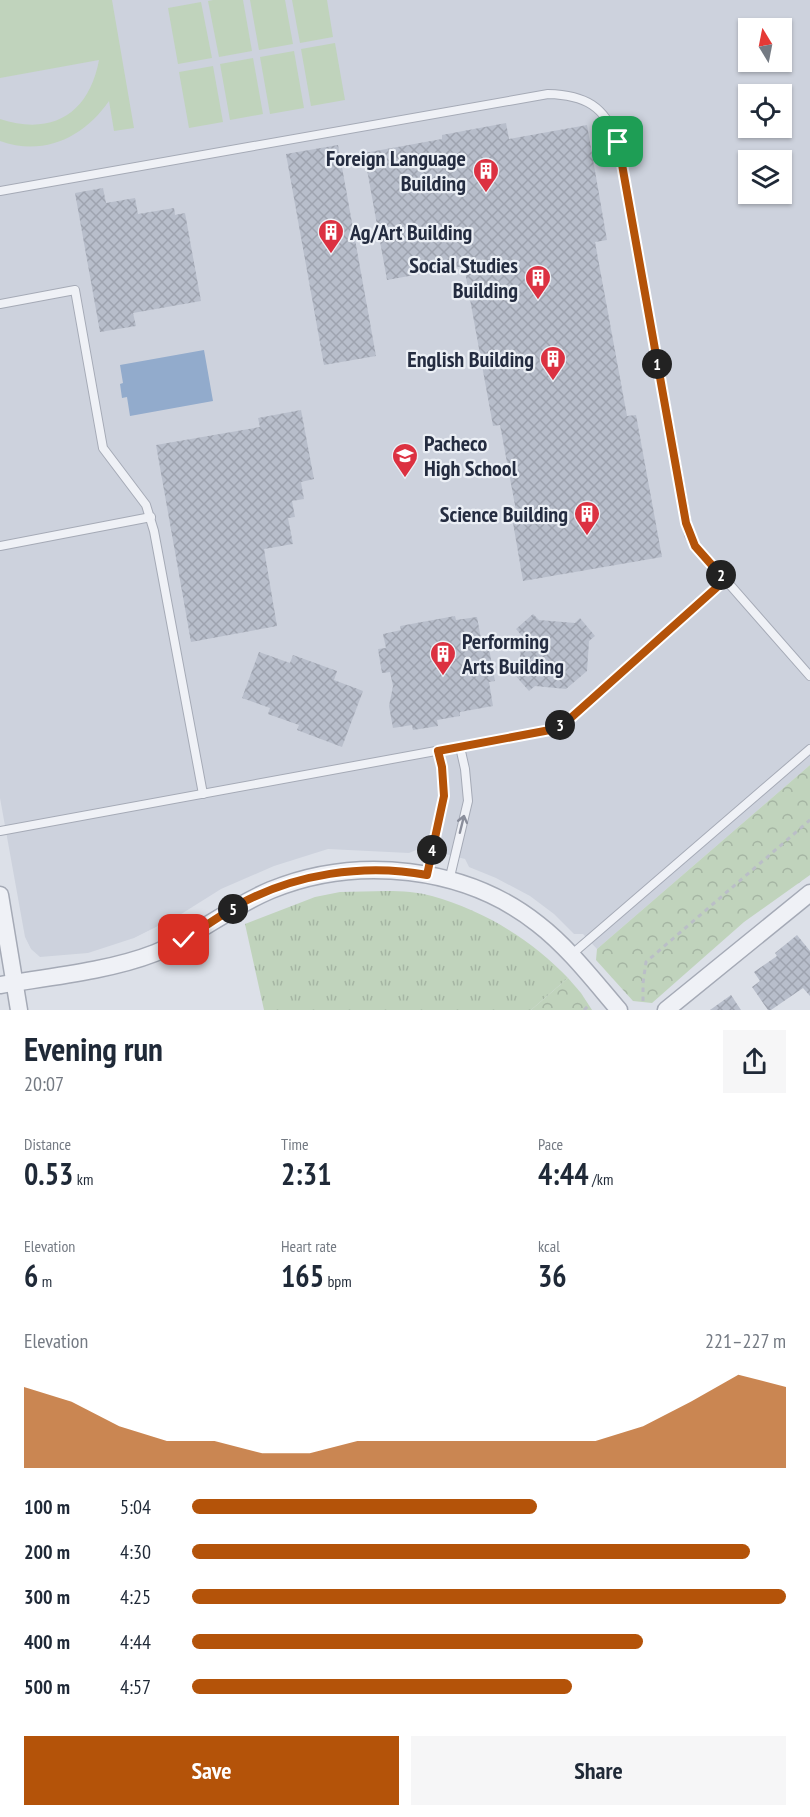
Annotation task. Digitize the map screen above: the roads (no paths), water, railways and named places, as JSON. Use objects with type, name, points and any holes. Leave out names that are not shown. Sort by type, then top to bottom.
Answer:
[{"type":"street","points":[[7,984],[128,962],[146,956],[184,940],[240,905],[272,890],[306,879],[340,872],[408,871],[473,886],[508,904],[538,924],[571,955],[620,1010]]},
{"type":"street","points":[[666,1010],[810,892]]},
{"type":"street","points":[[0,895],[7,984],[19,1010]]},
{"type":"lane","points":[[0,191],[548,94],[567,95],[585,101],[600,111],[611,124],[618,142],[686,523],[695,546],[810,676]]},
{"type":"lane","points":[[0,304],[75,290],[103,448],[146,505],[150,517],[159,554],[203,794]]},
{"type":"lane","points":[[0,546],[150,517]]},
{"type":"lane","points":[[0,831],[550,730],[564,724],[725,580]]},
{"type":"lane","points":[[449,881],[468,801],[460,747]]},
{"type":"lane","points":[[571,955],[810,749]]},
{"type":"lane","points":[[427,875],[444,796],[442,767],[438,751]]},
{"type":"water","points":[[204,350],[213,401],[130,416],[127,397],[122,398],[120,384],[123,383],[120,365]]},
{"type":"place","name":"Foreign Language Building","points":[[486,194]]},
{"type":"place","name":"Ag/Art Building","points":[[331,255]]},
{"type":"place","name":"Social Studies Building","points":[[538,301]]},
{"type":"place","name":"English Building","points":[[553,382]]},
{"type":"place","name":"Pacheco High School","points":[[405,479]]},
{"type":"place","name":"Science Building","points":[[587,537]]},
{"type":"place","name":"Performing Arts Building","points":[[443,677]]}]
